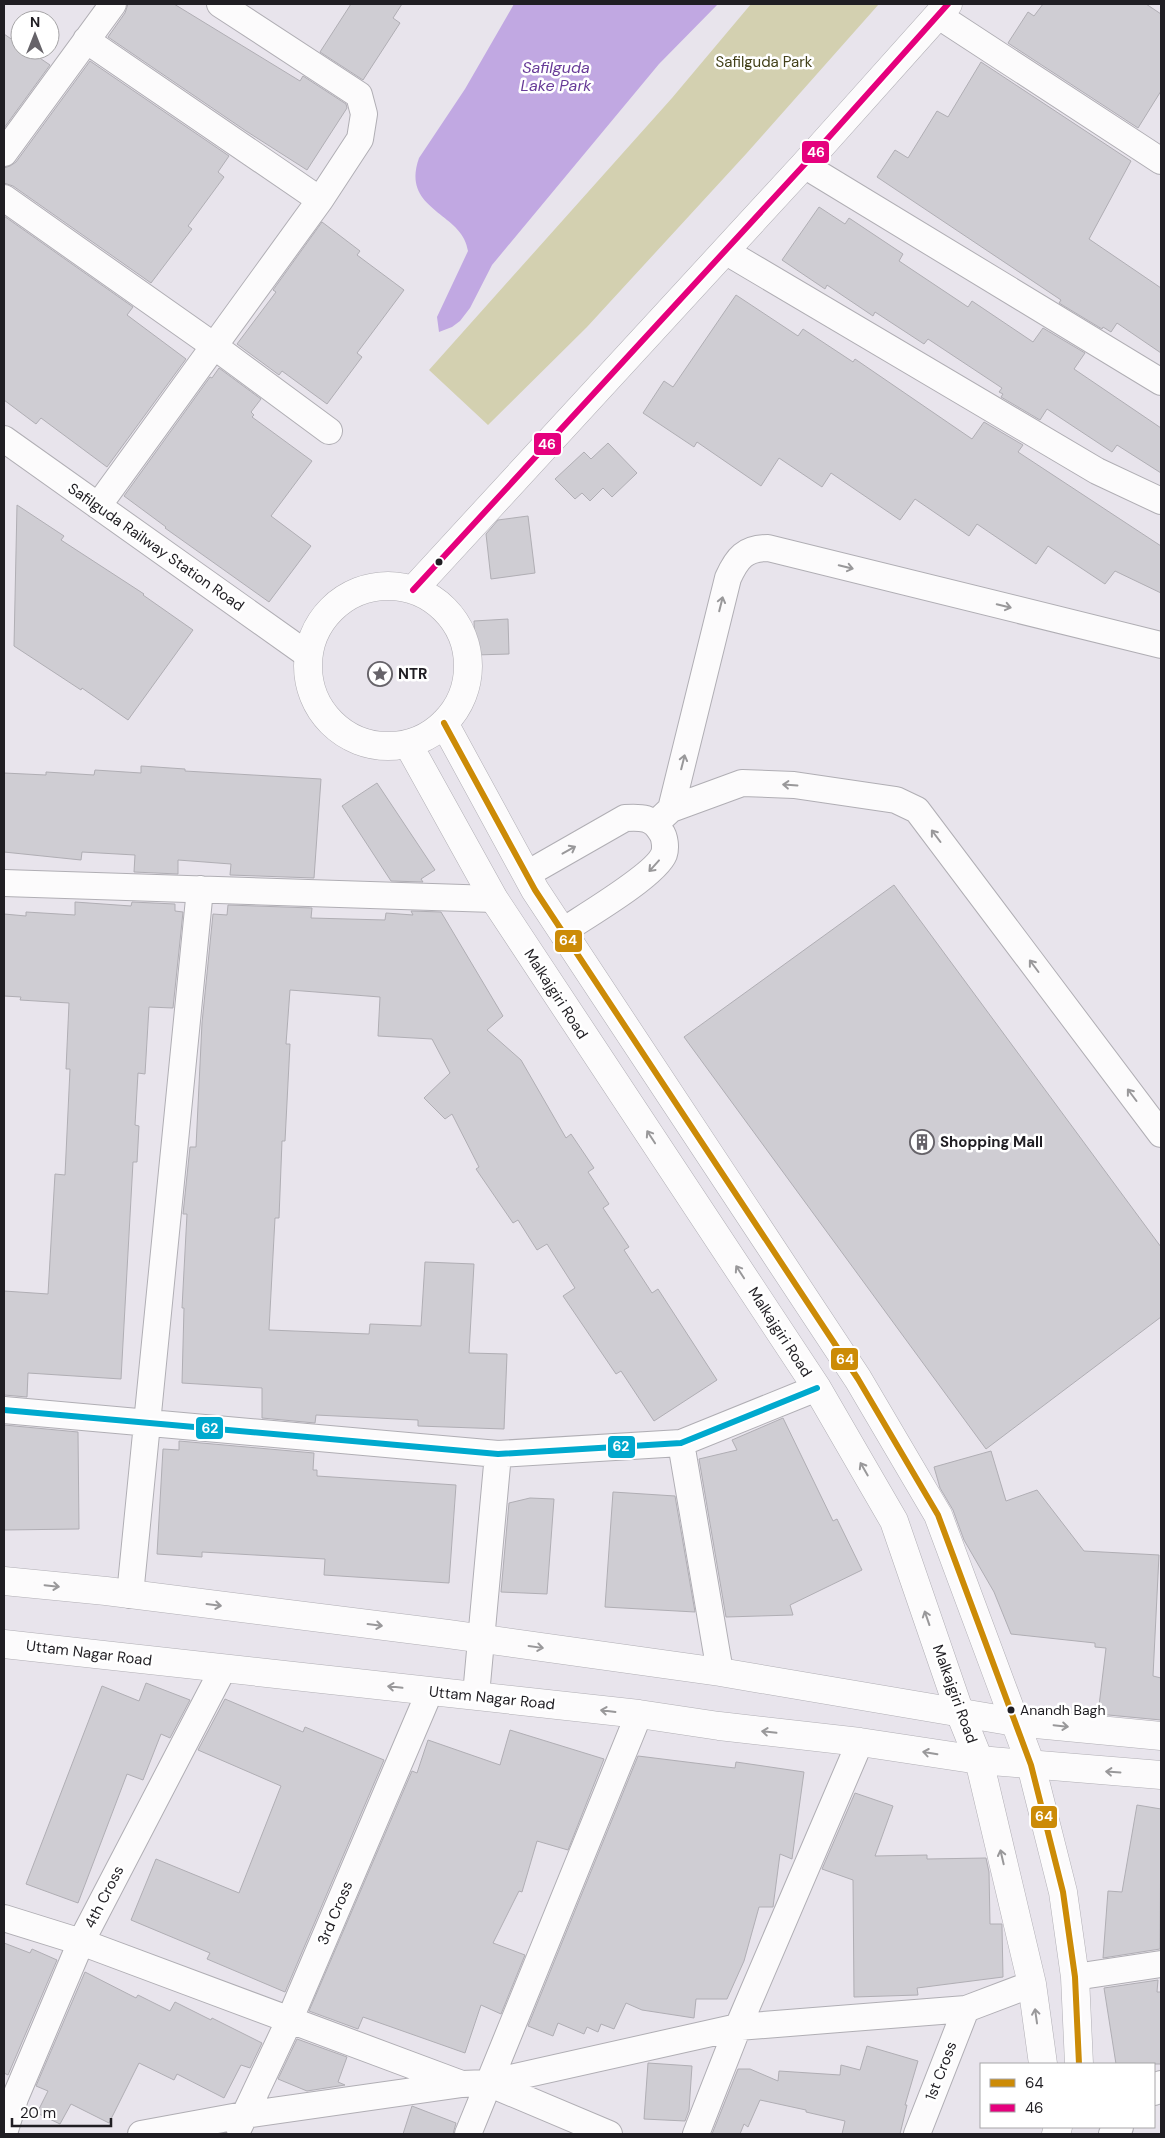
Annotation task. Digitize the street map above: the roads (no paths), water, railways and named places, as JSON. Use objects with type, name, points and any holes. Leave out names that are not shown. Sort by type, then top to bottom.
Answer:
[{"type":"main road","points":[[414,590],[804,165],[943,10]]},
{"type":"main road","points":[[378,586],[396,586],[414,590],[432,599],[448,612],[459,629],[466,648],[468,668],[465,689],[457,707],[444,723],[428,736],[408,744],[389,746],[369,744],[351,737],[334,726],[321,711],[312,694],[308,674],[308,655],[312,638],[320,622],[331,608],[361,590],[378,586]]},
{"type":"main road","points":[[444,723],[527,874],[858,1378],[938,1515],[999,1674],[1014,1722],[1031,1766],[1064,1892],[1074,1977],[1079,2063]]},
{"type":"main road","name":"Malkajgiri Road","points":[[408,744],[494,899],[817,1388],[894,1521],[960,1713],[979,1760],[1032,1984],[1043,2063]]},
{"type":"main road","points":[[4,1581],[481,1639],[720,1672],[1014,1722],[1161,1736]]},
{"type":"main road","name":"Uttam Nagar Road","points":[[4,1644],[639,1714],[1031,1766],[1161,1775]]},
{"type":"street","points":[[4,153],[113,4]]},
{"type":"street","points":[[98,506],[320,200],[360,139],[364,114],[359,95],[220,4]]},
{"type":"street","points":[[943,10],[1161,161]]},
{"type":"street","points":[[86,40],[320,200]]},
{"type":"street","points":[[804,165],[1161,382]]},
{"type":"street","points":[[4,198],[214,346],[329,431]]},
{"type":"street","points":[[725,251],[1097,471],[1161,501]]},
{"type":"street","name":"Safilguda Railway Station Road","points":[[4,439],[308,655]]},
{"type":"street","points":[[563,931],[652,870],[664,854],[664,816],[728,578],[735,562],[742,555],[756,548],[768,548],[1161,645]]},
{"type":"street","points":[[527,874],[625,818],[664,816],[742,783],[794,785],[896,800],[917,810],[1161,1134]]},
{"type":"street","points":[[4,883],[494,899]]},
{"type":"street","points":[[130,1595],[200,889]]},
{"type":"street","points":[[4,1410],[498,1454],[680,1443],[817,1388]]},
{"type":"street","points":[[680,1443],[720,1672]]},
{"type":"street","points":[[476,1695],[498,1454]]},
{"type":"street","name":"4th Cross","points":[[4,2133],[10,2095],[81,1942],[223,1669]]},
{"type":"street","name":"3rd Cross","points":[[240,2124],[289,2021],[430,1691]]},
{"type":"street","points":[[468,2134],[639,1714]]},
{"type":"street","points":[[696,2134],[738,2027],[860,1742]]},
{"type":"street","points":[[4,1918],[81,1942],[462,2084]]},
{"type":"street","points":[[1074,1977],[1161,1964]]},
{"type":"street","points":[[141,2134],[240,2124],[462,2084],[488,2083],[738,2027],[966,2009],[1032,1984]]},
{"type":"street","name":"1st Cross","points":[[917,2134],[966,2009]]},
{"type":"street","points":[[488,2083],[609,2134]]},
{"type":"water","name":"Safilguda Lake Park","points":[[514,4],[718,4],[659,64],[492,265],[470,308],[460,321],[452,327],[439,332],[437,317],[468,251],[464,238],[456,227],[434,210],[418,189],[415,176],[419,158],[465,89]]},
{"type":"place","name":"NTR","points":[[380,674]]},
{"type":"place","name":"Shopping Mall","points":[[922,1142]]},
{"type":"place","name":"Anandh Bagh","points":[[1011,1710]]},
{"type":"park label","name":"Safilguda Park","points":[[764,62]]}]
